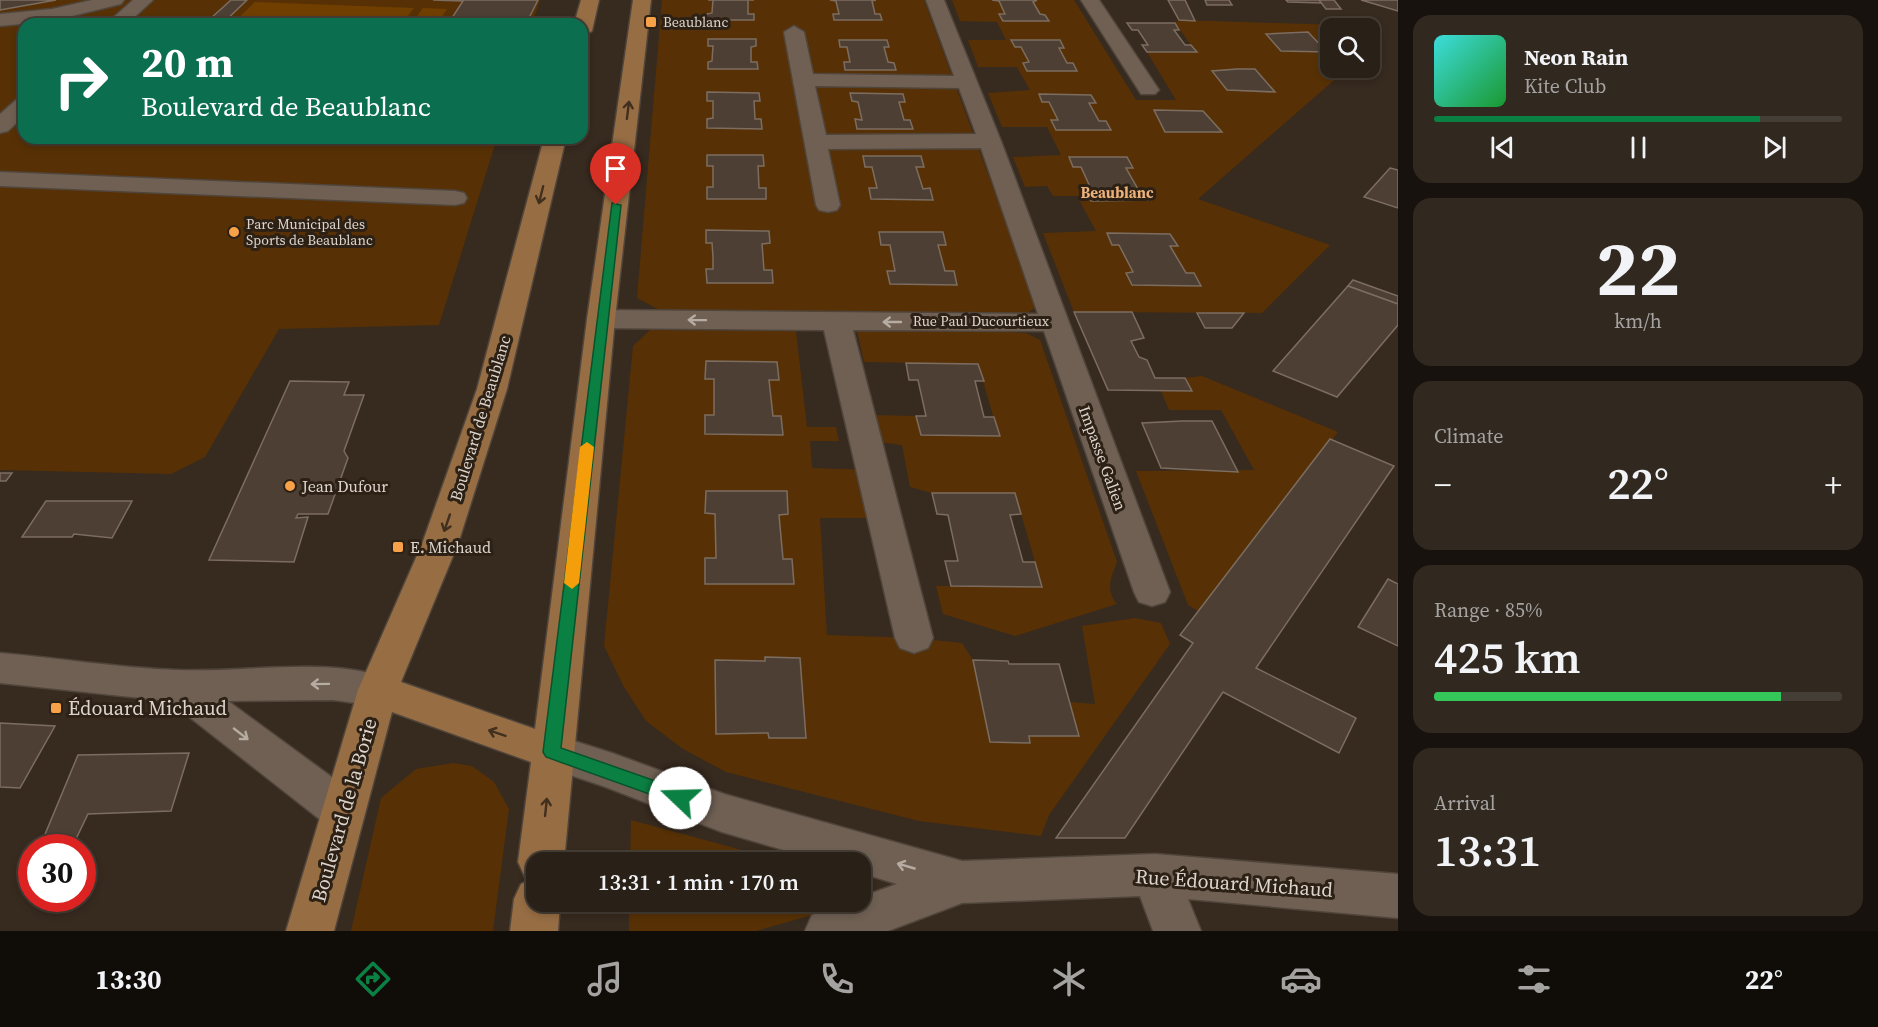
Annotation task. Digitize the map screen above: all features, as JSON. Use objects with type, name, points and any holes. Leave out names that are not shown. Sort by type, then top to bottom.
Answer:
[{"type":"main road","points":[[585,18],[590,0]]},
{"type":"main road","points":[[542,852],[601,319],[642,0]]},
{"type":"main road","name":"Boulevard de Beaublanc","points":[[378,690],[440,544],[492,389],[553,144]]},
{"type":"main road","name":"Rue Édouard Michaud","points":[[378,690],[552,752]]},
{"type":"main road","name":"Boulevard de la Borie","points":[[310,931],[378,690]]},
{"type":"main road","points":[[534,931],[536,912]]},
{"type":"street","points":[[20,18],[51,15],[115,0]]},
{"type":"street","points":[[123,18],[144,0]]},
{"type":"street","name":"Rue Paul Ducourtieux","points":[[601,319],[1056,323],[990,141],[935,0]]},
{"type":"street","points":[[1090,0],[1148,90]]},
{"type":"street","points":[[0,20],[18,18]]},
{"type":"street","points":[[794,32],[828,205]]},
{"type":"street","points":[[804,80],[966,82]]},
{"type":"street","points":[[0,126],[18,110]]},
{"type":"street","points":[[815,142],[990,141]]},
{"type":"street","points":[[0,179],[455,198]]},
{"type":"street","points":[[837,321],[914,638]]},
{"type":"street","name":"Impasse Galien","points":[[1056,323],[1066,359],[1152,592]]},
{"type":"street","points":[[0,668],[178,686],[333,684],[378,690]]},
{"type":"street","points":[[178,686],[344,811]]},
{"type":"street","name":"Rue Édouard Michaud","points":[[552,752],[612,771],[722,813],[962,882],[1155,875],[1398,896]]},
{"type":"street","points":[[1155,875],[1177,931]]},
{"type":"street","name":"Rue Édouard Michaud","points":[[829,931],[962,882]]},
{"type":"shaded area","name":"Parc Municipal des Sports de Beaublanc","points":[[0,0],[540,0],[534,18],[18,18],[18,144],[495,144],[439,325],[279,329],[205,457],[171,474],[0,470]]},
{"type":"shaded area","points":[[662,0],[924,0],[1037,307],[1027,313],[665,313],[637,298]]},
{"type":"shaded area","points":[[952,0],[1074,0],[1136,100],[1176,100],[1147,52],[1196,52],[1175,23],[1179,20],[1320,24],[1320,78],[1337,78],[1198,199],[1330,245],[1262,313],[1074,312],[1043,233],[1096,231],[1077,196],[1053,196],[1047,186],[1025,187],[1013,157],[1061,155],[1047,127],[1002,127],[988,93],[1030,90],[1017,67],[978,67],[968,40],[1006,40],[997,22],[960,21]]},
{"type":"shaded area","points":[[255,2],[414,8],[406,18],[238,18]]},
{"type":"shaded area","points":[[423,8],[447,9],[441,18],[416,18]]},
{"type":"shaded area","points":[[650,330],[796,331],[807,427],[836,427],[839,441],[810,441],[812,468],[872,470],[884,518],[820,518],[827,635],[914,638],[962,643],[973,660],[990,742],[1029,743],[1029,736],[1079,736],[1070,702],[1095,704],[1082,626],[1135,618],[1161,623],[1170,644],[1049,815],[1041,836],[919,821],[726,772],[683,749],[646,721],[624,687],[604,646],[633,346]]},
{"type":"shaded area","points":[[857,331],[1009,332],[1026,333],[1040,340],[1117,562],[1110,588],[1117,604],[1015,636],[943,614],[936,586],[1042,586],[1015,493],[932,493],[910,487],[902,445],[879,442],[872,415],[916,416],[921,435],[999,436],[978,364],[864,362]]},
{"type":"shaded area","points":[[1202,376],[1338,432],[1198,611],[1188,605],[1136,471],[1254,470],[1221,410],[1169,410],[1161,391],[1191,391],[1185,378]]},
{"type":"shaded area","points":[[453,763],[472,766],[494,782],[509,809],[493,931],[351,931],[381,798],[416,769]]},
{"type":"shaded area","points":[[631,820],[749,852],[630,852]]},
{"type":"shaded area","points":[[629,912],[823,912],[756,931],[629,931]]},
{"type":"building","points":[[0,0],[56,0],[0,10]]},
{"type":"building","points":[[231,0],[247,0],[228,18],[211,18]]},
{"type":"building","points":[[433,0],[538,0],[529,18],[452,18],[463,1]]},
{"type":"building","points":[[713,0],[748,0],[748,14],[754,14],[754,20],[707,20],[707,14],[712,13]]},
{"type":"building","points":[[830,0],[876,0],[872,1],[875,14],[880,14],[882,20],[834,20],[833,14],[839,14],[836,1]]},
{"type":"building","points":[[992,0],[1037,0],[1033,2],[1040,14],[1045,15],[1049,21],[1003,21],[999,14],[1005,14],[999,1]]},
{"type":"building","points":[[1168,0],[1185,0],[1195,21],[1179,20]]},
{"type":"building","points":[[1205,0],[1229,0],[1232,5],[1207,5]]},
{"type":"building","points":[[1286,0],[1319,0],[1322,3],[1288,2]]},
{"type":"building","points":[[1319,0],[1334,0],[1341,9],[1326,9]]},
{"type":"building","points":[[1361,0],[1398,0],[1398,11],[1368,2]]},
{"type":"building","points":[[1127,23],[1175,23],[1179,30],[1174,30],[1185,45],[1191,45],[1197,52],[1147,52],[1142,45],[1148,45],[1138,30],[1132,30]]},
{"type":"building","points":[[1308,32],[1320,45],[1320,52],[1281,51],[1266,34]]},
{"type":"building","points":[[708,39],[756,39],[756,46],[751,47],[751,62],[757,62],[758,69],[708,69],[708,62],[712,61],[713,46],[708,46]]},
{"type":"building","points":[[839,40],[887,40],[889,47],[884,47],[888,62],[894,63],[896,70],[845,70],[844,62],[850,62],[847,47],[840,47]]},
{"type":"building","points":[[1011,40],[1060,40],[1064,48],[1059,48],[1067,63],[1073,63],[1077,71],[1027,71],[1023,63],[1029,62],[1021,47],[1015,47]]},
{"type":"building","points":[[1255,69],[1275,92],[1227,90],[1212,71]]},
{"type":"building","points":[[707,92],[759,93],[760,101],[754,101],[755,119],[761,119],[762,129],[707,128],[707,119],[713,118],[713,101],[707,101]]},
{"type":"building","points":[[850,93],[903,94],[905,102],[899,102],[904,120],[910,120],[913,129],[857,129],[855,119],[862,120],[858,102],[852,101]]},
{"type":"building","points":[[1039,94],[1091,95],[1096,103],[1089,103],[1099,121],[1106,121],[1111,130],[1056,130],[1051,120],[1058,120],[1049,102],[1042,102]]},
{"type":"building","points":[[1154,110],[1203,111],[1222,132],[1165,132]]},
{"type":"building","points":[[707,155],[763,155],[764,166],[758,166],[759,188],[766,188],[766,199],[707,199],[707,187],[713,187],[713,166],[707,166]]},
{"type":"building","points":[[863,156],[921,156],[924,167],[916,167],[923,189],[930,188],[933,200],[871,199],[869,188],[877,188],[872,167],[865,167]]},
{"type":"building","points":[[1069,157],[1127,157],[1133,168],[1126,168],[1138,189],[1145,190],[1151,200],[1091,201],[1085,189],[1091,189],[1081,167],[1073,167]]},
{"type":"building","points":[[1390,168],[1398,170],[1398,208],[1364,197]]},
{"type":"building","points":[[706,230],[769,231],[770,243],[762,244],[764,270],[772,270],[773,283],[707,283],[706,269],[713,269],[713,257],[712,243],[706,243]]},
{"type":"building","points":[[879,232],[943,232],[946,245],[938,245],[945,271],[954,271],[957,285],[890,284],[887,271],[895,271],[890,245],[881,245]]},
{"type":"building","points":[[1107,233],[1170,234],[1178,246],[1170,246],[1186,273],[1194,273],[1201,286],[1132,285],[1126,273],[1133,272],[1119,245],[1112,245]]},
{"type":"building","points":[[1353,280],[1398,296],[1398,304],[1348,286]]},
{"type":"building","points":[[1348,286],[1398,304],[1398,325],[1337,397],[1273,371]]},
{"type":"building","points":[[1074,312],[1132,312],[1144,338],[1131,341],[1139,357],[1147,360],[1155,378],[1185,378],[1192,391],[1108,390]]},
{"type":"building","points":[[1197,313],[1244,313],[1232,328],[1205,328]]},
{"type":"building","points":[[706,361],[777,362],[779,380],[769,380],[773,416],[781,416],[783,435],[705,434],[705,415],[714,415],[714,379],[705,379]]},
{"type":"building","points":[[906,363],[978,364],[984,381],[975,381],[984,417],[994,417],[1000,436],[921,435],[916,416],[926,416],[918,380],[909,380]]},
{"type":"building","name":"Jean Dufour","points":[[290,381],[349,382],[344,395],[364,395],[344,451],[348,458],[328,514],[298,514],[296,518],[308,517],[294,562],[209,560]]},
{"type":"building","points":[[1212,421],[1238,472],[1161,468],[1142,423]]},
{"type":"building","points":[[1330,439],[1394,466],[1256,668],[1356,718],[1339,753],[1223,692],[1125,838],[1056,838],[1193,643],[1180,635]]},
{"type":"building","points":[[0,473],[12,473],[6,481],[0,481]]},
{"type":"building","points":[[706,491],[787,491],[788,514],[779,515],[783,559],[792,559],[794,584],[705,584],[705,558],[716,558],[715,514],[705,513]]},
{"type":"building","points":[[932,493],[1015,493],[1021,514],[1010,515],[1023,562],[1035,562],[1042,587],[951,586],[945,561],[958,561],[948,515],[937,514]]},
{"type":"building","points":[[46,501],[132,501],[112,538],[74,534],[72,537],[22,537]]},
{"type":"building","points":[[1388,579],[1398,584],[1398,646],[1358,627]]},
{"type":"building","points":[[765,657],[800,658],[806,738],[769,738],[768,733],[716,734],[715,660],[765,661]]},
{"type":"building","points":[[973,660],[1008,661],[1009,664],[1059,664],[1079,736],[1029,736],[1030,743],[990,742]]},
{"type":"building","points":[[0,723],[55,726],[20,788],[0,787]]},
{"type":"building","points":[[189,753],[171,811],[88,814],[78,834],[45,834],[78,755]]},
{"type":"slow traffic","points":[[572,583],[587,447]]},
{"type":"place","name":"Beaublanc","points":[[651,22]]},
{"type":"place","name":"Parc Municipal des Sports de Beaublanc","points":[[234,232]]},
{"type":"place","name":"Jean Dufour","points":[[290,486]]},
{"type":"place","name":"E. Michaud","points":[[398,547]]},
{"type":"place","name":"Édouard Michaud","points":[[56,708]]},
{"type":"district","name":"Beaublanc","points":[[1117,192]]},
{"type":"route","points":[[616,205],[552,752],[612,771],[680,798]]}]
